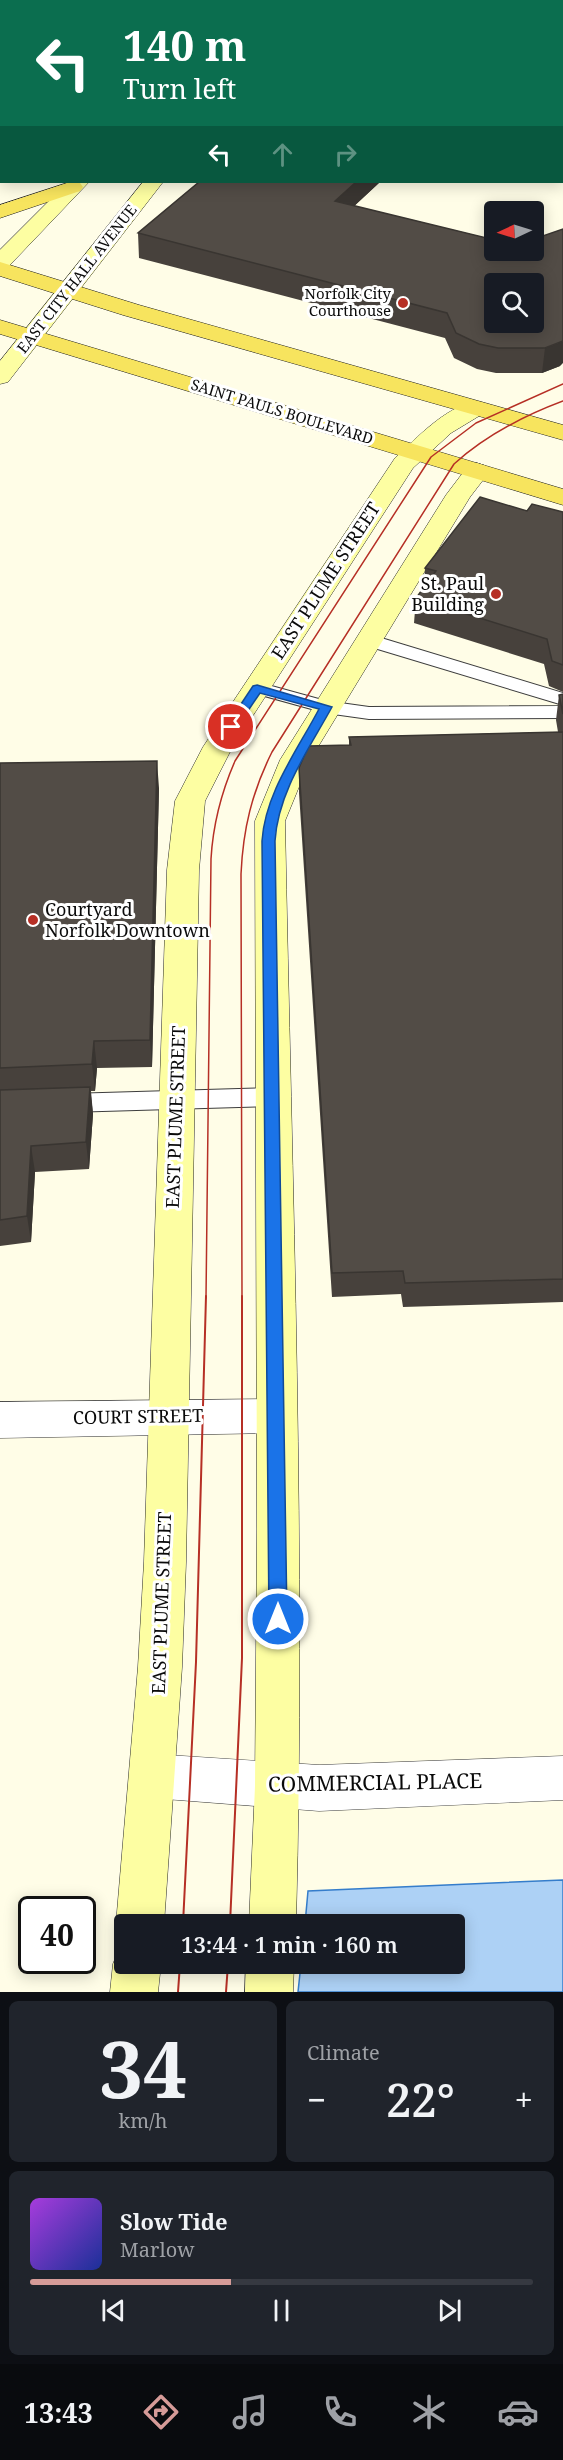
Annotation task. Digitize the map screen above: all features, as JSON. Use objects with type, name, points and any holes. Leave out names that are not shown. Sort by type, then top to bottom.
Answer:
[{"type":"main road","points":[[0,212],[76,184]]},
{"type":"main road","points":[[0,269],[68,291],[563,433]]},
{"type":"main road","name":"SAINT PAULS BOULEVARD","points":[[0,327],[563,497]]},
{"type":"street","name":"EAST CITY HALL AVENUE","points":[[0,376],[152,183]]},
{"type":"street","points":[[0,262],[76,184]]},
{"type":"street","name":"EAST PLUME STREET","points":[[141,1914],[165,1562],[167,1417],[186,822],[190,801],[207,764],[383,493],[415,452],[442,428],[476,408]]},
{"type":"street","points":[[272,1914],[277,1786],[270,821],[285,781],[326,707],[459,495],[477,471]]},
{"type":"street","name":"COURT STREET","points":[[0,1420],[276,1416]]},
{"type":"street","name":"COMMERCIAL PLACE","points":[[152,1776],[277,1786],[356,1788],[563,1778]]},
{"type":"street","points":[[134,1992],[136,1974]]},
{"type":"street","points":[[269,1992],[270,1974]]},
{"type":"lane","points":[[369,640],[563,699]]},
{"type":"lane","points":[[257,688],[326,707],[381,713],[563,712]]},
{"type":"lane","points":[[0,1105],[273,1097]]},
{"type":"water","points":[[563,1880],[563,1992],[298,1992],[300,1974],[465,1974],[465,1914],[306,1914],[308,1891]]},
{"type":"building","name":"Norfolk City Courthouse","points":[[198,183],[355,183],[335,201],[484,237],[484,261],[544,261],[544,236],[563,229],[563,341],[545,348],[498,348],[479,344],[456,333],[447,313],[138,233]]},
{"type":"building","name":"St. Paul Building","points":[[480,497],[527,511],[532,504],[563,512],[563,665],[552,661],[547,639],[416,598],[436,571],[425,568]]},
{"type":"building","points":[[563,694],[563,714],[559,695]]},
{"type":"building","points":[[563,732],[563,1279],[405,1283],[403,1271],[332,1273],[299,768],[308,746],[351,745],[349,737]]},
{"type":"building","points":[[157,761],[150,1040],[94,1041],[92,1064],[0,1068],[0,763]]},
{"type":"building","points":[[90,1087],[86,1142],[31,1146],[27,1216],[0,1220],[0,1090]]},
{"type":"tram line","points":[[206,1298],[211,859],[216,821],[230,773],[235,761],[431,457],[476,423],[563,384]]},
{"type":"tram line","points":[[242,1298],[241,874],[246,826],[259,782],[272,752],[454,464],[479,444],[506,427],[563,401]]},
{"type":"tram line","points":[[183,1914],[196,1662],[206,1296]]},
{"type":"tram line","points":[[230,1914],[242,1658],[242,1298]]},
{"type":"tram line","points":[[178,1992],[179,1974]]},
{"type":"tram line","points":[[226,1992],[227,1974]]},
{"type":"place","name":"Norfolk City Courthouse","points":[[403,303]]},
{"type":"place","name":"St. Paul Building","points":[[496,594]]},
{"type":"place","name":"Courtyard Norfolk Downtown","points":[[33,920]]},
{"type":"route","points":[[231,727],[257,688],[326,707],[295,760],[275,803],[268,841],[278,1619]]}]
